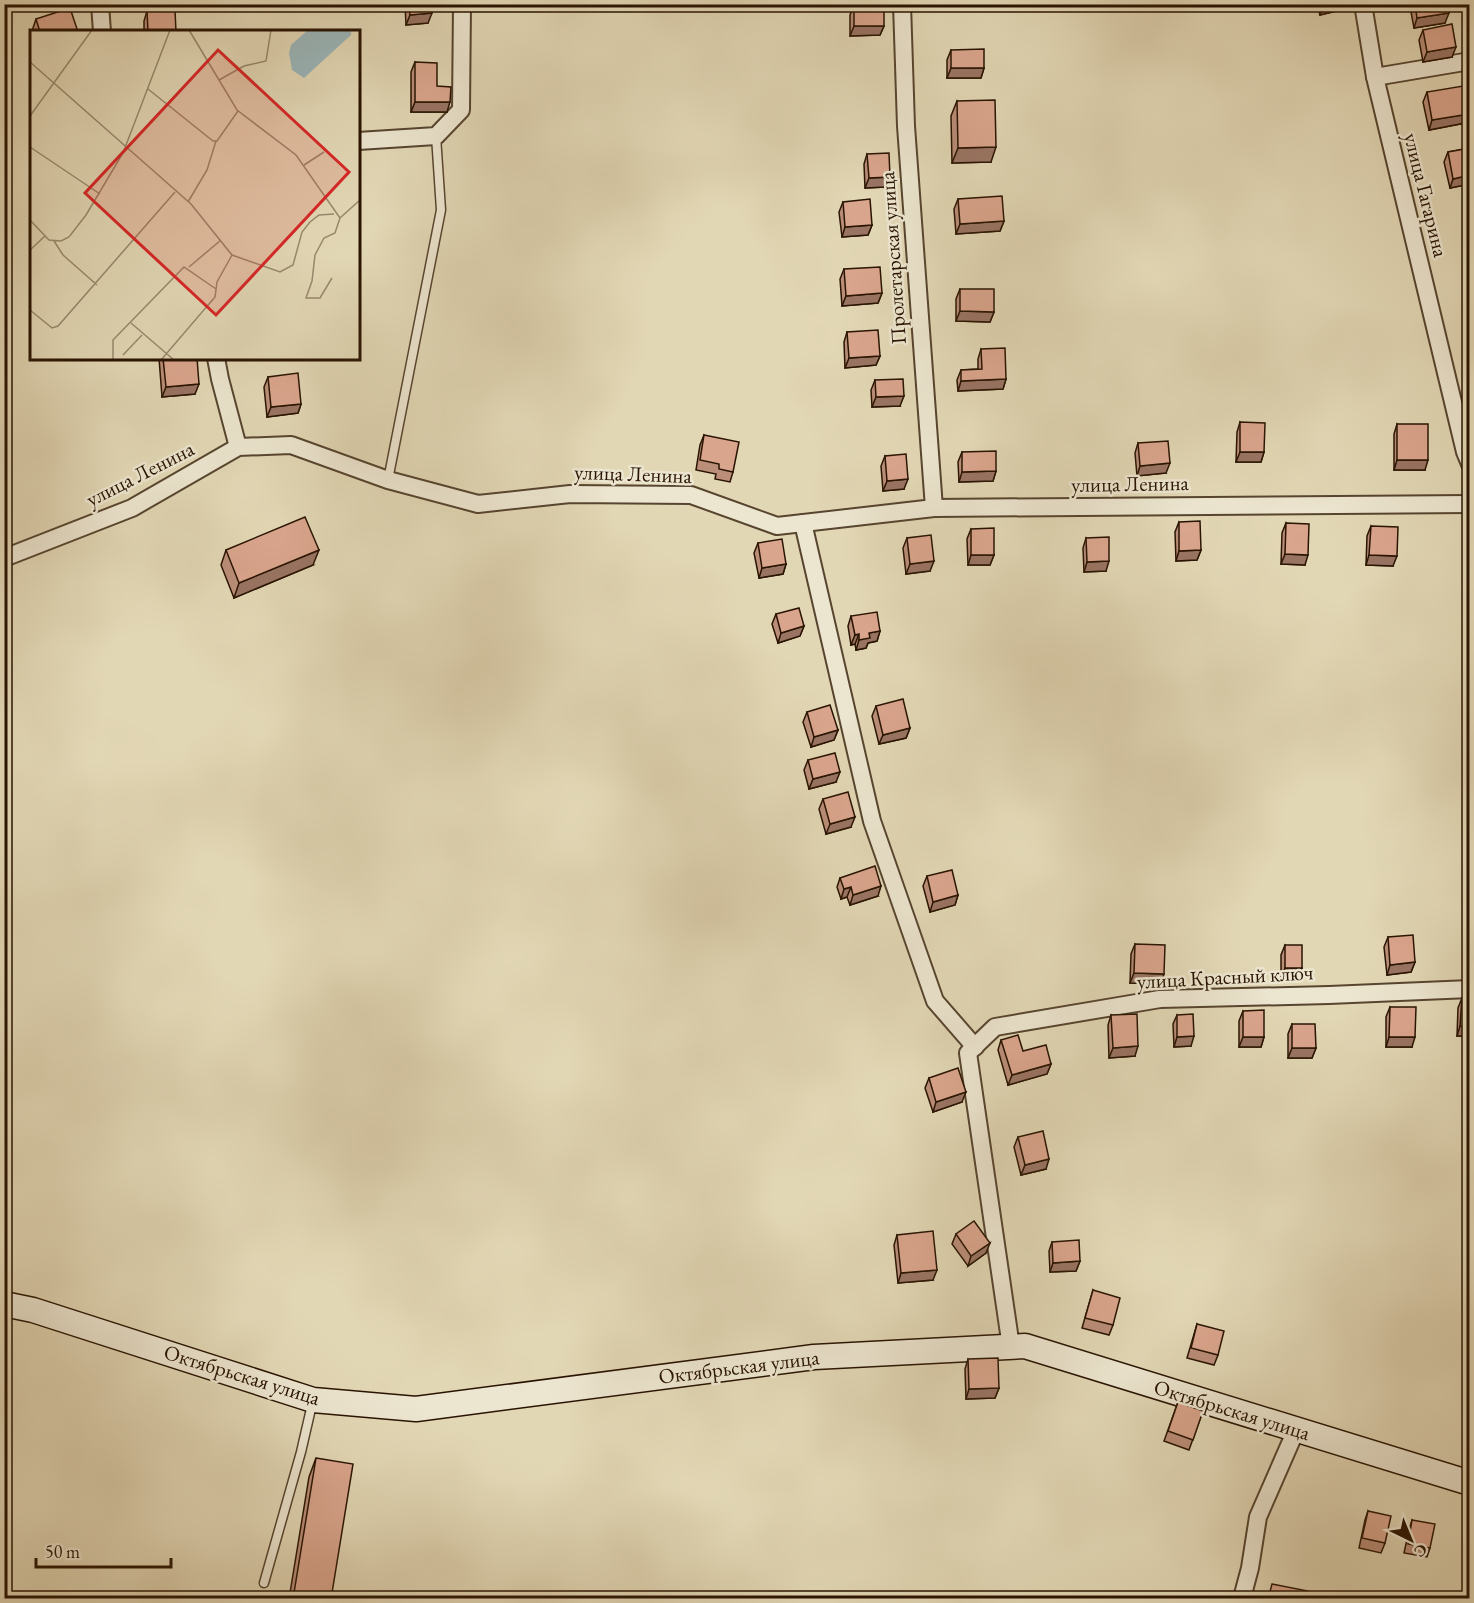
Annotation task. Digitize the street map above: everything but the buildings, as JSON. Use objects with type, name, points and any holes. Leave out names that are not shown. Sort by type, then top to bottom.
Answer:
[{"type":"street","points":[[99,4],[102,30]]},
{"type":"street","points":[[360,141],[436,136],[461,110],[462,4]]},
{"type":"street","name":"Пролетарская улица","points":[[902,4],[906,126],[934,508]]},
{"type":"street","name":"улица Гагарина","points":[[1363,4],[1375,77],[1465,452],[1470,464]]},
{"type":"street","points":[[1375,77],[1470,62]]},
{"type":"street","points":[[216,360],[238,447]]},
{"type":"street","name":"улица Ленина","points":[[4,558],[132,508],[238,447],[291,445],[388,480],[478,504],[570,494],[691,495],[777,526],[934,508],[1470,504]]},
{"type":"street","points":[[803,523],[872,821],[935,1001],[975,1047],[968,1053],[1011,1347]]},
{"type":"street","name":"улица Красный ключ","points":[[975,1047],[996,1027],[1160,999],[1470,989]]},
{"type":"street","name":"Октябрьская улица","points":[[4,1304],[33,1310],[313,1400],[416,1409],[814,1357],[1025,1346],[1470,1483]]},
{"type":"street","points":[[1242,1599],[1250,1568],[1258,1517],[1296,1430]]},
{"type":"lane","points":[[388,480],[441,210],[436,136]]},
{"type":"lane","points":[[264,1583],[301,1452],[313,1400]]}]
